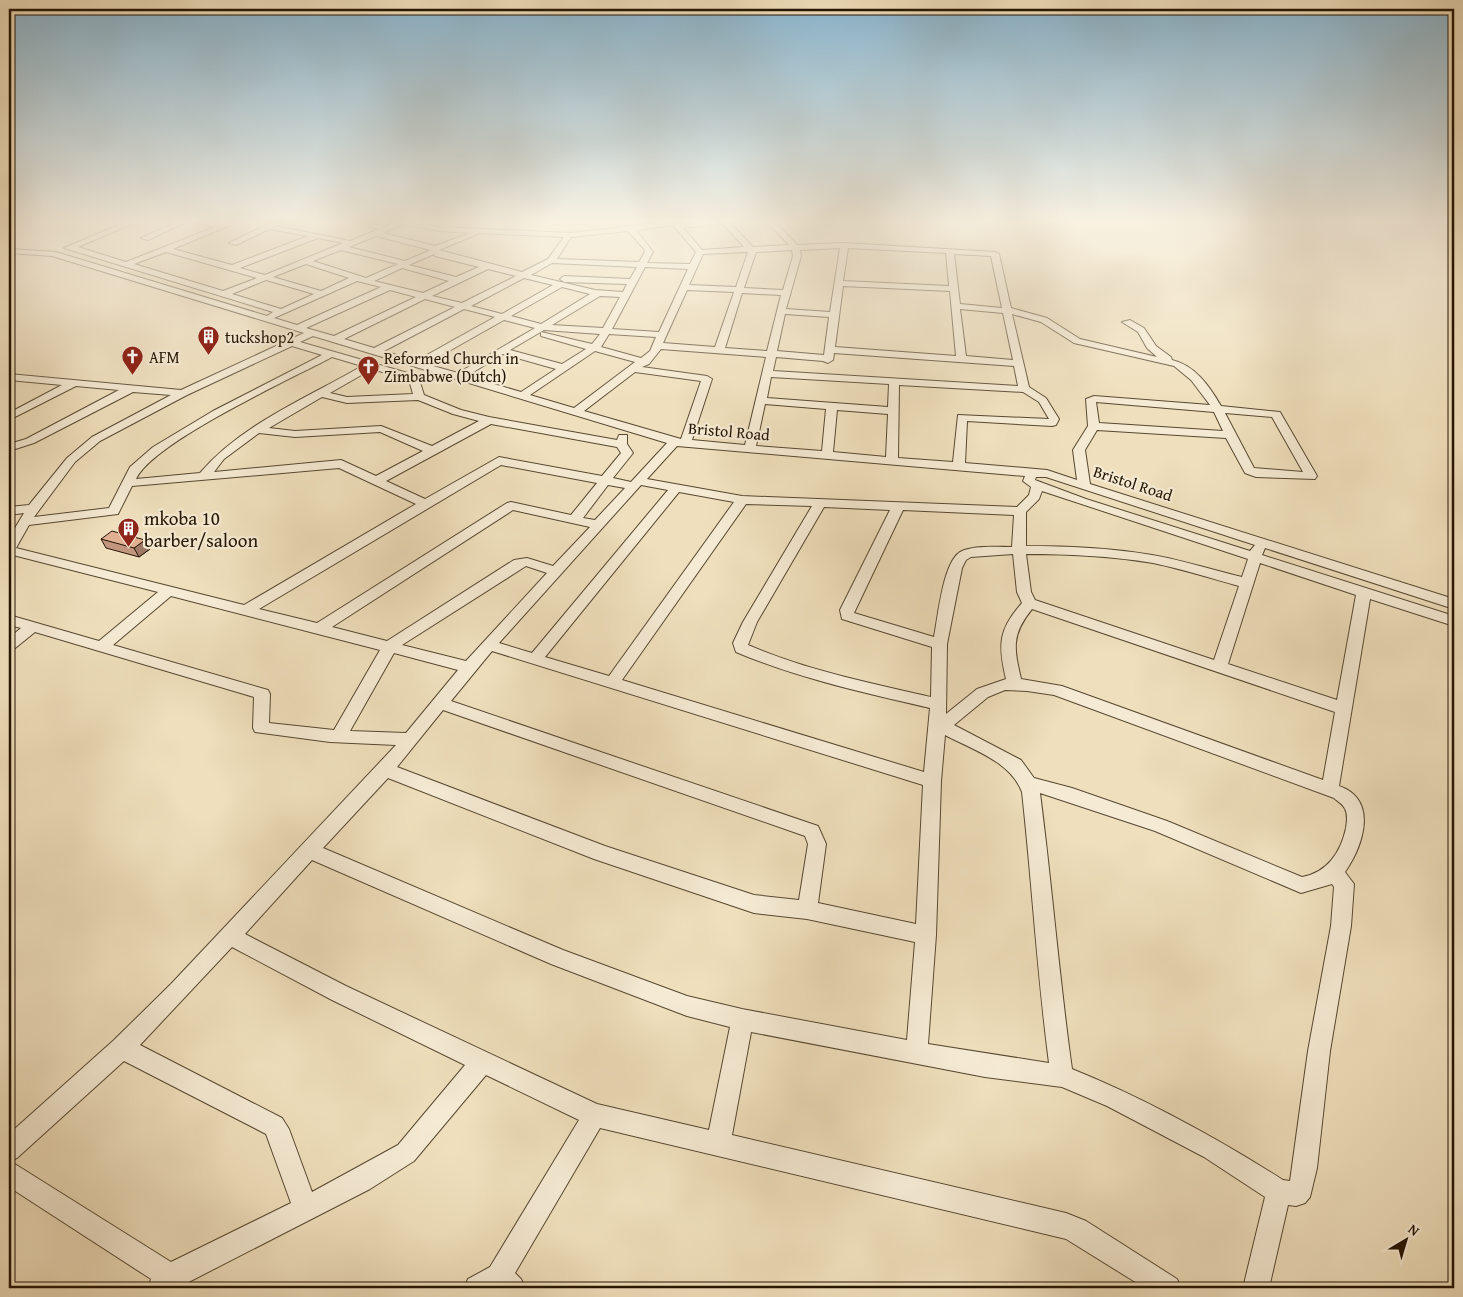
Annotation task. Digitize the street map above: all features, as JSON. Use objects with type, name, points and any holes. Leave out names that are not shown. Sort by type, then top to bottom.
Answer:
[{"type":"street","name":"Bristol Road","points":[[150,283],[679,443],[1032,472],[1084,484],[1454,604]]},
{"type":"street","points":[[190,283],[279,311]]},
{"type":"street","points":[[208,300],[251,283]]},
{"type":"street","points":[[284,283],[320,293]]},
{"type":"street","points":[[268,318],[279,311],[320,293],[353,283]]},
{"type":"street","points":[[371,283],[502,317],[595,348],[645,362]]},
{"type":"street","points":[[336,339],[452,283]]},
{"type":"street","points":[[376,351],[507,283]]},
{"type":"street","points":[[552,283],[597,294],[627,295]]},
{"type":"street","points":[[522,396],[595,348],[607,331],[634,283]]},
{"type":"street","points":[[575,413],[645,362],[658,346],[686,283]]},
{"type":"street","points":[[719,350],[742,283]]},
{"type":"street","points":[[750,449],[781,311],[791,283]]},
{"type":"street","points":[[825,378],[839,283],[954,289]]},
{"type":"street","points":[[953,283],[962,360]]},
{"type":"street","points":[[1001,283],[1005,310],[1024,389]]},
{"type":"street","points":[[418,364],[560,285]]},
{"type":"street","points":[[298,328],[389,287]]},
{"type":"street","points":[[684,287],[788,293]]},
{"type":"street","points":[[459,377],[597,294]]},
{"type":"street","points":[[956,306],[1005,310],[1044,320],[1076,341],[1171,361]]},
{"type":"street","points":[[781,311],[834,315]]},
{"type":"street","points":[[1084,484],[1079,450],[1094,426],[1090,401],[1094,399],[1218,408],[1279,416],[1311,476],[1252,471],[1247,468],[1218,408],[1190,374],[1150,344],[1148,337],[1141,328],[1127,322]]},
{"type":"street","points":[[539,329],[663,335]]},
{"type":"street","points":[[314,332],[183,393],[101,436],[76,454],[33,508],[9,550],[168,592],[320,628],[469,667]]},
{"type":"street","points":[[292,343],[415,378],[419,397]]},
{"type":"street","points":[[658,346],[772,354],[830,354],[1017,363]]},
{"type":"street","points":[[502,351],[565,368]]},
{"type":"street","points":[[25,522],[111,513],[114,511],[134,470],[157,449],[217,413],[329,355]]},
{"type":"street","points":[[204,476],[228,450],[258,430],[370,366]]},
{"type":"street","points":[[9,1150],[122,1048],[385,770],[469,667],[637,483],[679,443],[707,379],[636,369]]},
{"type":"street","points":[[768,374],[1024,389],[1040,396],[1054,421],[962,417],[959,465]]},
{"type":"street","points":[[12,380],[74,383],[183,393]]},
{"type":"street","points":[[892,460],[894,382]]},
{"type":"street","points":[[9,417],[74,383]]},
{"type":"street","points":[[9,448],[30,442],[130,389]]},
{"type":"street","points":[[321,394],[349,400],[419,397],[457,412],[489,420],[621,444],[627,452],[575,520]]},
{"type":"street","points":[[762,400],[892,411]]},
{"type":"street","points":[[827,455],[832,406]]},
{"type":"street","points":[[378,480],[489,420]]},
{"type":"street","points":[[1094,426],[1230,435]]},
{"type":"street","points":[[621,444],[625,428]]},
{"type":"street","points":[[258,430],[294,434],[381,429],[433,451]]},
{"type":"street","points":[[246,610],[500,460],[604,480],[676,488],[742,500],[1020,511]]},
{"type":"street","points":[[128,483],[338,464],[378,480],[425,504]]},
{"type":"street","points":[[1032,472],[1029,481],[1036,485],[1254,561],[1454,621]]},
{"type":"street","points":[[1036,485],[1035,496],[1020,511],[1019,549],[1024,592],[1029,603],[1342,708]]},
{"type":"street","points":[[535,659],[676,488]]},
{"type":"street","points":[[612,683],[742,500]]},
{"type":"street","points":[[821,502],[754,616],[740,643],[741,648],[762,657],[858,686],[938,704]]},
{"type":"street","points":[[900,505],[847,610],[846,616],[940,644]]},
{"type":"street","points":[[320,628],[511,506],[599,524]]},
{"type":"street","points":[[9,510],[33,508]]},
{"type":"street","points":[[1220,666],[1259,541]]},
{"type":"street","points":[[917,1052],[920,989],[926,935],[932,781],[940,725],[938,704],[940,644],[955,568],[962,557],[968,553],[1019,549],[1126,555],[1174,564],[1246,584]]},
{"type":"street","points":[[339,736],[390,646],[519,563],[527,562],[556,572]]},
{"type":"street","points":[[101,647],[168,592]]},
{"type":"street","points":[[1330,789],[1342,708],[1363,595]]},
{"type":"street","points":[[1014,685],[1010,654],[1010,632],[1013,624],[1029,603]]},
{"type":"street","points":[[9,620],[262,694],[261,728],[339,736],[409,739]]},
{"type":"street","points":[[9,645],[32,627]]},
{"type":"street","points":[[489,645],[932,781]]},
{"type":"street","points":[[940,725],[997,686],[1037,686],[1070,695],[1330,789],[1346,798],[1355,811],[1351,845],[1334,872],[1317,882],[1301,886],[1161,826],[1081,798],[1028,783]]},
{"type":"street","points":[[440,703],[812,831],[817,844],[807,910]]},
{"type":"street","points":[[940,725],[1010,762],[1025,777],[1028,783],[1031,792],[1044,901],[1051,996],[1062,1076]]},
{"type":"street","points":[[385,770],[601,853],[754,904],[807,910],[926,935]]},
{"type":"street","points":[[308,850],[623,984],[671,1001],[742,1020],[985,1066],[1062,1076],[1115,1098],[1212,1149],[1279,1192],[1296,1194],[1303,1178],[1319,1050],[1341,926],[1344,884],[1334,872]]},
{"type":"street","points":[[228,936],[339,993],[595,1115],[1066,1226],[1077,1230],[1168,1288]]},
{"type":"street","points":[[718,1145],[742,1020]]},
{"type":"street","points":[[122,1048],[274,1126],[277,1129],[305,1209]]},
{"type":"street","points":[[9,1173],[166,1282],[361,1180],[406,1153],[425,1134],[483,1061]]},
{"type":"street","points":[[496,1284],[595,1115]]},
{"type":"street","points":[[1256,1288],[1279,1192]]},
{"type":"building","points":[[112,531],[145,540],[134,548],[101,539]]},
{"type":"place","name":"tuckshop2","points":[[209,356]]},
{"type":"place","name":"AFM","points":[[133,376]]},
{"type":"place","name":"Reformed Church in Zimbabwe (Dutch)","points":[[368,386]]},
{"type":"place","name":"mkoba 10 barber/saloon","points":[[128,548]]}]
